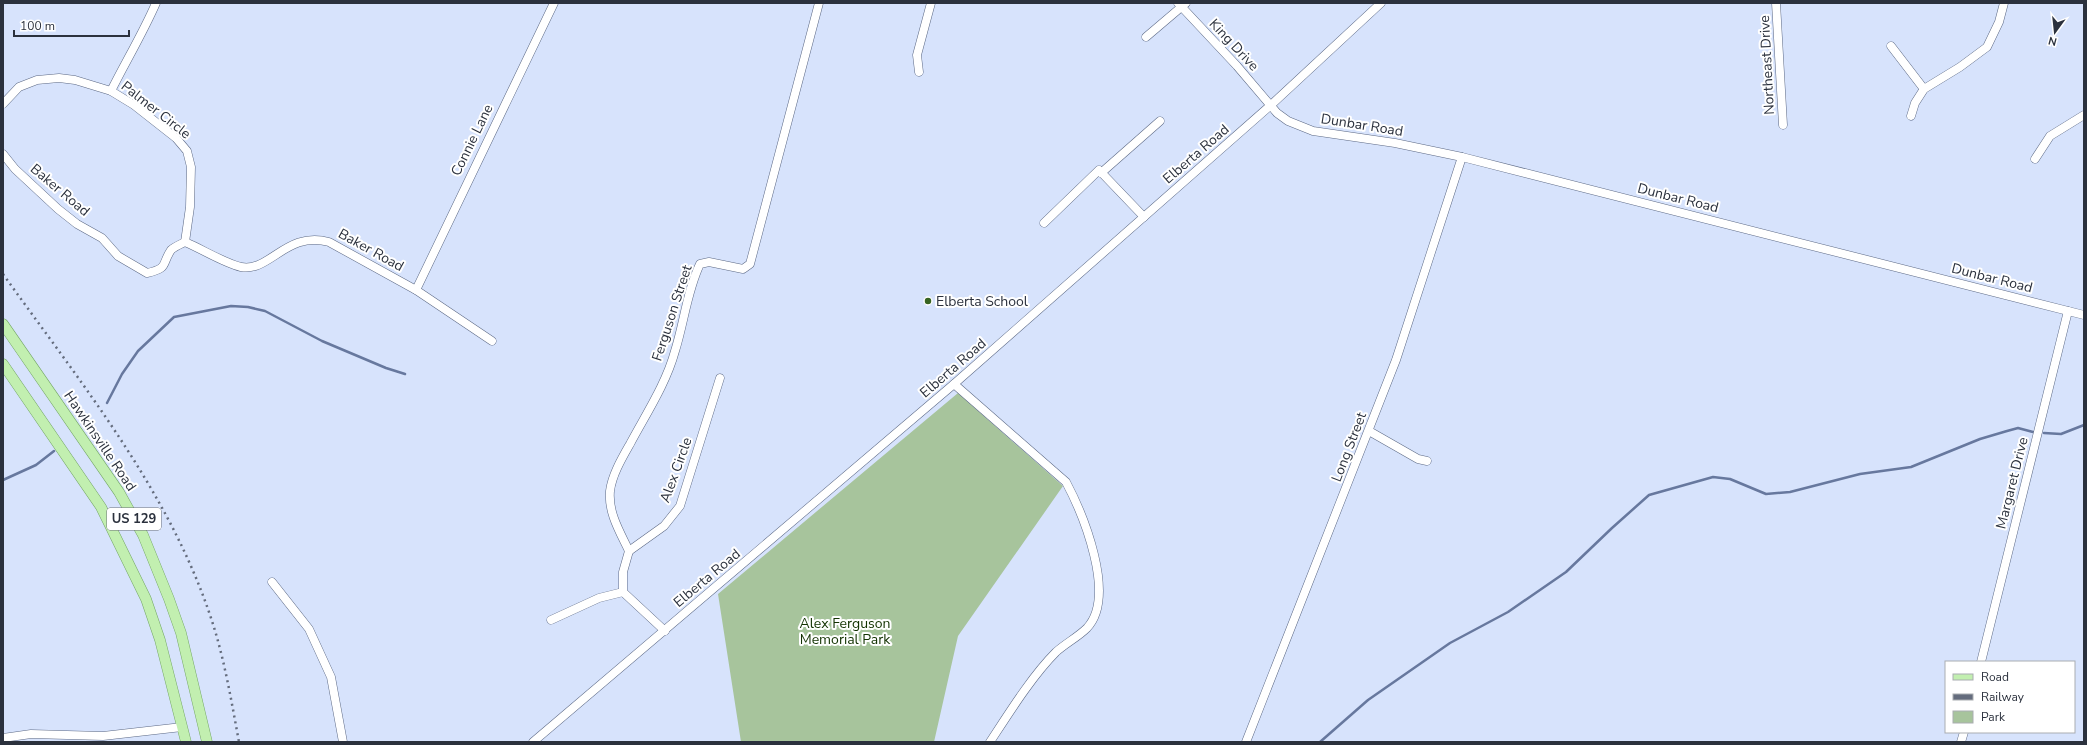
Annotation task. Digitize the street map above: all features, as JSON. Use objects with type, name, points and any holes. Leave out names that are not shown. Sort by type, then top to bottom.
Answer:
[{"type":"main road","name":"Hawkinsville Road","points":[[3,324],[119,492],[143,535],[181,633],[207,742]]},
{"type":"main road","name":"US 129","points":[[3,364],[101,507],[146,599],[160,640],[186,742]]},
{"type":"street","points":[[110,91],[135,44],[143,33],[156,3]]},
{"type":"street","name":"Connie Lane","points":[[416,290],[554,3]]},
{"type":"street","name":"Ferguson Street","points":[[629,551],[613,518],[610,506],[610,490],[615,473],[661,385],[675,353],[691,291],[700,264],[709,262],[743,269],[750,264],[819,3]]},
{"type":"street","points":[[918,72],[917,55],[931,3]]},
{"type":"street","name":"Elberta Road","points":[[533,742],[954,384],[1271,105],[1382,3]]},
{"type":"street","name":"Northeast Drive","points":[[1776,3],[1783,125]]},
{"type":"street","points":[[1911,116],[1915,103],[1924,89],[1960,67],[1987,46],[1999,22],[2004,3]]},
{"type":"street","points":[[1146,37],[1182,4]]},
{"type":"street","name":"King Drive","points":[[1182,4],[1271,105]]},
{"type":"street","points":[[1891,46],[1924,89]]},
{"type":"street","name":"Palmer Circle","points":[[3,104],[19,87],[37,80],[59,78],[75,80],[110,91],[134,105],[176,138],[187,151],[191,167],[190,207],[185,242]]},
{"type":"street","name":"Dunbar Road","points":[[1271,105],[1277,113],[1288,121],[1313,131],[1395,143],[1462,157],[2084,315]]},
{"type":"street","points":[[2035,159],[2050,136],[2084,115]]},
{"type":"street","points":[[1044,223],[1099,170],[1101,172],[1160,121]]},
{"type":"street","name":"Baker Road","points":[[3,154],[15,169],[58,209],[77,224],[102,238],[118,256],[147,274],[158,271],[167,262],[172,250],[185,242],[242,267],[252,267],[291,245],[306,239],[317,238],[329,242],[416,290],[492,341]]},
{"type":"street","name":"Long Street","points":[[1246,742],[1396,360],[1462,157]]},
{"type":"street","points":[[1101,172],[1144,217]]},
{"type":"street","name":"Margaret Drive","points":[[1981,661],[2068,311]]},
{"type":"street","name":"Alex Circle","points":[[629,551],[664,526],[680,506],[720,378]]},
{"type":"street","points":[[954,384],[1066,482],[1073,495],[1094,550],[1100,582],[1097,609],[1088,627],[1056,652],[1029,686],[990,742]]},
{"type":"street","points":[[1369,431],[1412,456],[1427,461]]},
{"type":"street","points":[[629,551],[623,572],[623,592],[665,631]]},
{"type":"street","points":[[272,582],[308,629],[332,677],[344,742]]},
{"type":"street","points":[[551,620],[600,598],[623,592]]},
{"type":"street","points":[[3,738],[30,734],[103,736],[182,727]]},
{"type":"green space","name":"Alex Ferguson Memorial Park","points":[[958,393],[1063,486],[958,636],[934,742],[741,742],[718,594]]},
{"type":"waterway","points":[[107,403],[122,374],[138,351],[174,317],[231,306],[248,307],[265,311],[322,341],[386,368],[405,374]]},
{"type":"waterway","points":[[2044,433],[2061,434],[2084,425]]},
{"type":"waterway","points":[[1320,742],[1368,700],[1450,643],[1508,612],[1566,572],[1649,495],[1713,477],[1730,479],[1766,494],[1790,492],[1860,474],[1911,467],[1980,439],[2018,428],[2033,432]]},
{"type":"waterway","points":[[3,480],[36,465],[54,451]]},
{"type":"railway","points":[[3,274],[119,437],[146,480],[170,523],[192,568],[215,630],[227,678],[239,742]]},
{"type":"place","name":"Elberta School","points":[[928,301]]}]
